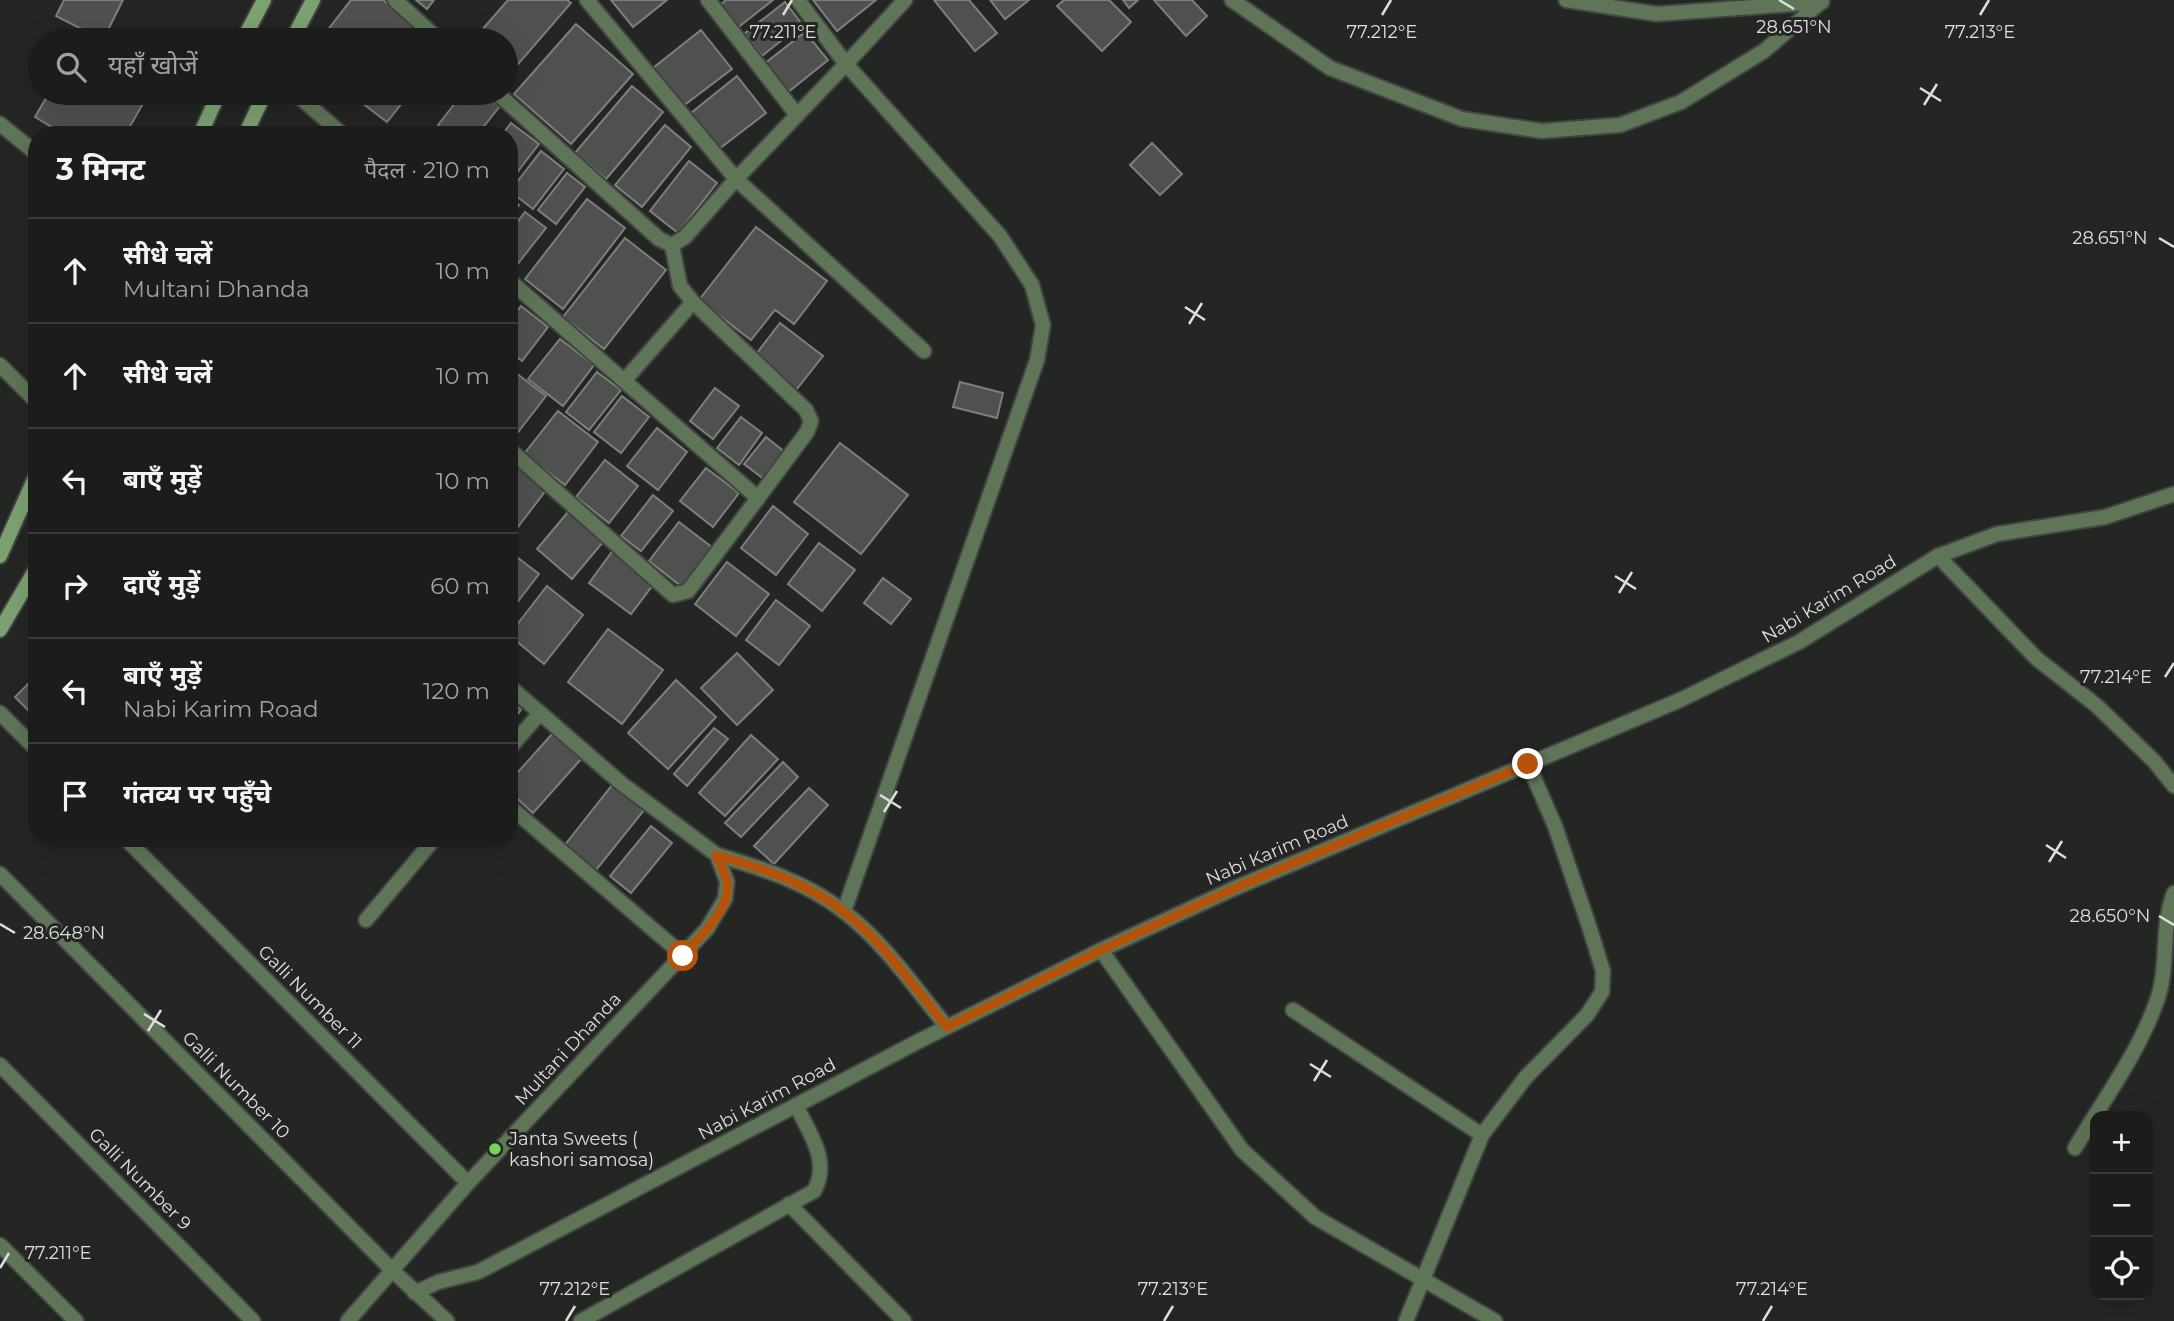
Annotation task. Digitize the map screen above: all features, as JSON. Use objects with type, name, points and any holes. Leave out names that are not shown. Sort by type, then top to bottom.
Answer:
[{"type":"street","points":[[249,28],[264,0]]},
{"type":"street","points":[[298,28],[313,0]]},
{"type":"street","points":[[395,0],[426,28]]},
{"type":"street","points":[[587,0],[736,179],[924,351]]},
{"type":"street","points":[[708,0],[797,115]]},
{"type":"street","points":[[798,0],[846,64],[1000,236],[1032,285],[1043,325],[1037,360],[844,912]]},
{"type":"street","points":[[672,245],[685,237],[905,0]]},
{"type":"street","points":[[1232,0],[1330,68],[1462,119],[1542,131],[1620,125],[1681,102],[1764,51],[1823,1]]},
{"type":"street","points":[[1566,0],[1657,14],[1823,1]]},
{"type":"street","points":[[204,126],[214,105]]},
{"type":"street","points":[[249,126],[259,105]]},
{"type":"street","points":[[309,105],[333,126]]},
{"type":"street","points":[[510,105],[659,239],[672,245]]},
{"type":"street","points":[[0,124],[28,147]]},
{"type":"street","points":[[518,457],[673,594],[681,595],[688,591],[807,432],[811,421],[806,410],[680,286],[672,245]]},
{"type":"street","points":[[518,288],[758,498]]},
{"type":"street","points":[[624,381],[694,302]]},
{"type":"street","points":[[0,365],[28,393]]},
{"type":"street","points":[[0,556],[28,493]]},
{"type":"street","name":"Nabi Karim Road","points":[[414,1292],[438,1282],[478,1272],[796,1105],[1101,950],[1235,888],[1680,700],[1799,642],[1937,556],[1997,534],[2105,517],[2174,494]]},
{"type":"street","points":[[1937,556],[2036,658],[2097,706],[2154,761],[2174,786]]},
{"type":"street","points":[[0,630],[28,582]]},
{"type":"street","points":[[518,694],[622,783],[716,855],[765,869],[802,886],[844,912],[884,951],[947,1027]]},
{"type":"street","points":[[0,713],[28,741]]},
{"type":"street","points":[[518,739],[540,713]]},
{"type":"street","points":[[1406,1321],[1426,1279],[1459,1185],[1482,1135],[1526,1077],[1587,1016],[1602,992],[1603,971],[1589,926],[1555,826],[1528,764]]},
{"type":"street","points":[[518,814],[683,956]]},
{"type":"street","name":"Galli Number 11","points":[[134,847],[468,1183]]},
{"type":"street","points":[[366,920],[427,847]]},
{"type":"street","name":"Multani Dhanda","points":[[348,1321],[468,1183],[707,929],[725,900],[727,882],[716,855]]},
{"type":"street","name":"Galli Number 10","points":[[0,874],[393,1271],[447,1321]]},
{"type":"street","points":[[2075,1148],[2157,1003],[2165,968],[2166,913],[2174,893]]},
{"type":"street","points":[[1101,950],[1242,1150],[1315,1217],[1426,1279],[1494,1321]]},
{"type":"street","points":[[1293,1010],[1482,1135]]},
{"type":"street","name":"Galli Number 9","points":[[0,1065],[253,1321]]},
{"type":"street","points":[[581,1321],[814,1191],[822,1177],[821,1157],[796,1105]]},
{"type":"street","points":[[789,1204],[904,1321]]},
{"type":"street","points":[[0,1245],[76,1321]]},
{"type":"building","points":[[64,0],[123,0],[109,28],[80,28],[56,16]]},
{"type":"building","points":[[351,0],[383,0],[419,28],[329,28]]},
{"type":"building","points":[[416,0],[434,0],[427,9]]},
{"type":"building","points":[[508,0],[567,0],[571,3],[518,64],[518,28],[484,28]]},
{"type":"building","points":[[611,0],[667,0],[633,27]]},
{"type":"building","points":[[726,0],[773,0],[736,29],[718,7]]},
{"type":"building","points":[[813,0],[876,0],[837,31]]},
{"type":"building","points":[[934,0],[969,0],[997,33],[975,51]]},
{"type":"building","points":[[990,0],[1029,0],[1005,19]]},
{"type":"building","points":[[1064,0],[1109,0],[1131,22],[1102,51],[1057,6]]},
{"type":"building","points":[[1123,0],[1138,0],[1129,8]]},
{"type":"building","points":[[1154,0],[1192,0],[1207,16],[1186,36]]},
{"type":"building","points":[[785,2],[802,24],[762,56],[744,34]]},
{"type":"building","points":[[576,24],[633,74],[571,144],[518,98],[518,89]]},
{"type":"building","points":[[701,30],[732,69],[683,106],[653,68]]},
{"type":"building","points":[[805,32],[828,60],[787,93],[764,64]]},
{"type":"building","points":[[737,76],[766,113],[719,149],[691,113]]},
{"type":"building","points":[[632,86],[663,112],[606,179],[575,153]]},
{"type":"building","points":[[42,105],[142,105],[130,126],[50,126],[35,117]]},
{"type":"building","points":[[365,105],[400,105],[387,122]]},
{"type":"building","points":[[454,105],[500,106],[484,126],[438,125]]},
{"type":"building","points":[[665,125],[691,147],[642,207],[615,185]]},
{"type":"building","points":[[518,128],[539,144],[518,171]]},
{"type":"building","points":[[1152,143],[1182,174],[1160,195],[1130,165]]},
{"type":"building","points":[[541,151],[564,169],[533,209],[518,197],[518,181]]},
{"type":"building","points":[[689,161],[717,183],[678,233],[650,211]]},
{"type":"building","points":[[567,173],[585,187],[556,224],[538,210]]},
{"type":"building","points":[[587,199],[625,228],[563,309],[525,279]]},
{"type":"building","points":[[525,212],[546,228],[518,263],[518,221]]},
{"type":"building","points":[[756,227],[827,281],[794,324],[775,310],[751,340],[699,300]]},
{"type":"building","points":[[625,238],[666,270],[604,349],[563,317]]},
{"type":"building","points":[[521,306],[548,327],[522,361],[518,358],[518,310]]},
{"type":"building","points":[[780,323],[823,356],[796,390],[753,358]]},
{"type":"building","points":[[560,339],[594,365],[563,406],[528,379]]},
{"type":"building","points":[[597,372],[621,390],[589,430],[566,412]]},
{"type":"building","points":[[518,375],[546,396],[518,432]]},
{"type":"building","points":[[960,382],[1003,393],[997,418],[953,407]]},
{"type":"building","points":[[715,388],[739,406],[713,439],[690,421]]},
{"type":"building","points":[[622,396],[649,417],[621,453],[594,432]]},
{"type":"building","points":[[558,411],[598,442],[565,485],[524,454]]},
{"type":"building","points":[[741,417],[762,433],[739,465],[717,448]]},
{"type":"building","points":[[657,428],[687,452],[658,490],[627,466]]},
{"type":"building","points":[[766,437],[786,453],[765,480],[744,464]]},
{"type":"building","points":[[840,443],[908,495],[861,554],[794,502]]},
{"type":"building","points":[[605,460],[638,486],[609,523],[576,497]]},
{"type":"building","points":[[518,467],[547,489],[518,527]]},
{"type":"building","points":[[706,468],[739,493],[713,527],[680,501]]},
{"type":"building","points":[[653,495],[673,511],[641,551],[621,536]]},
{"type":"building","points":[[773,506],[808,534],[776,575],[741,548]]},
{"type":"building","points":[[568,512],[603,542],[572,579],[537,549]]},
{"type":"building","points":[[679,522],[713,548],[682,587],[649,561]]},
{"type":"building","points":[[819,543],[855,570],[822,611],[788,584]]},
{"type":"building","points":[[614,549],[656,581],[631,614],[589,583]]},
{"type":"building","points":[[518,558],[539,574],[518,601]]},
{"type":"building","points":[[727,562],[769,594],[736,636],[695,604]]},
{"type":"building","points":[[883,578],[911,599],[891,624],[864,603]]},
{"type":"building","points":[[547,586],[583,615],[544,664],[518,642],[518,623]]},
{"type":"building","points":[[776,600],[810,626],[779,665],[746,640]]},
{"type":"building","points":[[608,629],[663,670],[622,724],[568,682]]},
{"type":"building","points":[[737,653],[773,690],[737,725],[701,688]]},
{"type":"building","points":[[676,680],[716,717],[668,769],[628,733]]},
{"type":"building","points":[[28,684],[28,710],[15,697]]},
{"type":"building","points":[[714,728],[728,739],[687,786],[674,774]]},
{"type":"building","points":[[553,733],[582,758],[533,813],[518,799],[518,772]]},
{"type":"building","points":[[751,735],[778,759],[725,816],[699,793]]},
{"type":"building","points":[[783,762],[798,777],[741,837],[725,823]]},
{"type":"building","points":[[613,784],[645,809],[596,870],[564,846]]},
{"type":"building","points":[[809,788],[828,805],[774,864],[754,846]]},
{"type":"building","points":[[651,826],[672,843],[631,893],[610,876]]},
{"type":"place","name":"Janta Sweets ( kashori samosa)","points":[[495,1149]]},
{"type":"route","points":[[683,956],[707,929],[725,900],[727,882],[716,855],[765,869],[802,886],[844,912],[884,951],[947,1027],[1101,950],[1235,888],[1528,764]]}]
